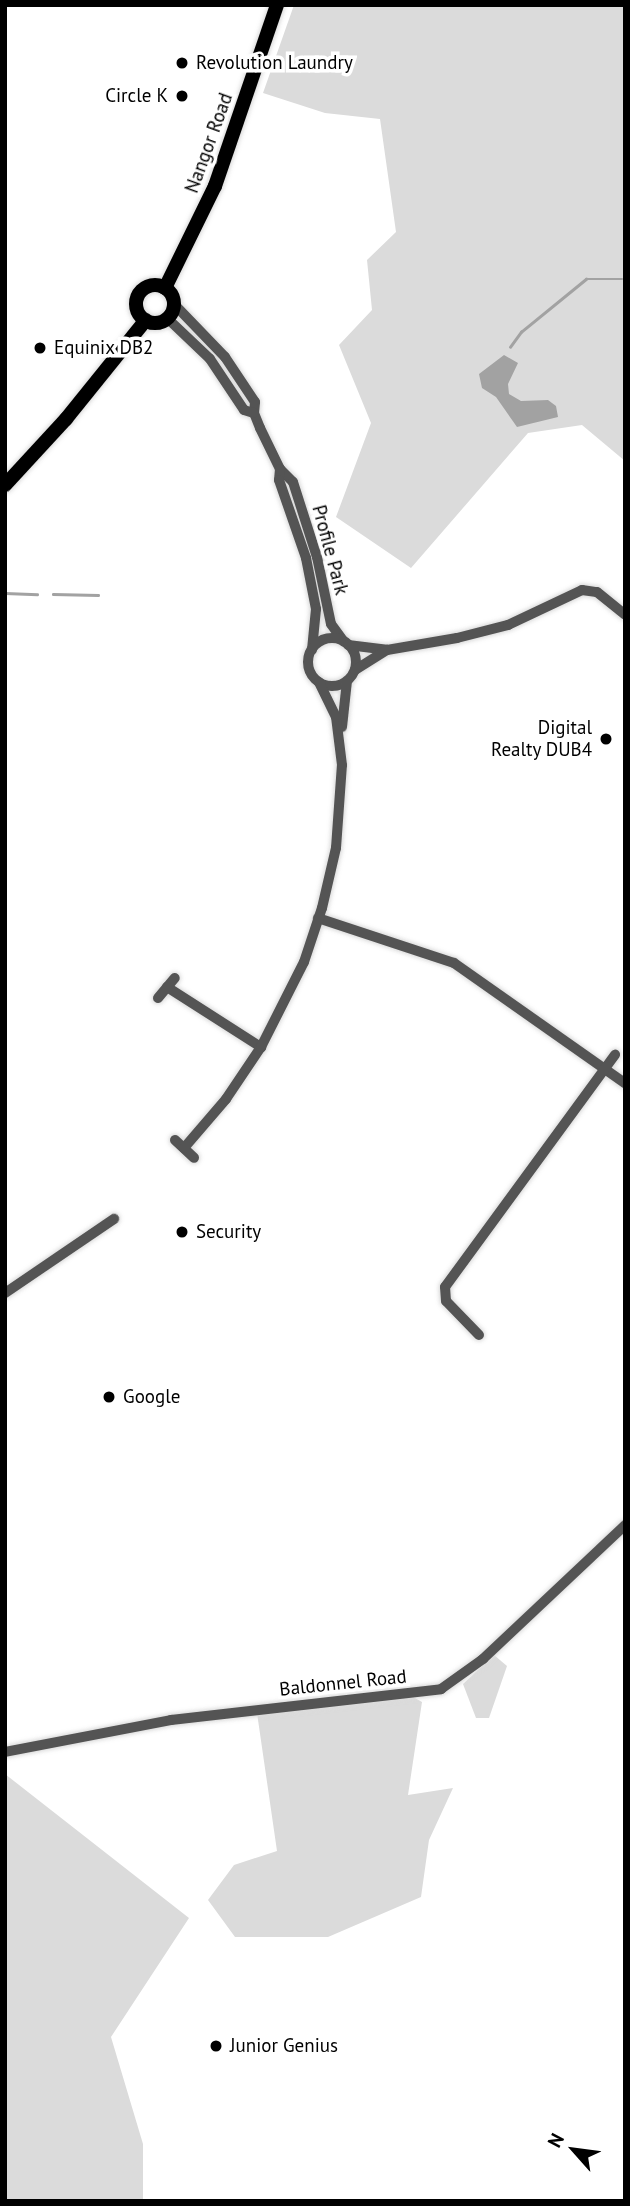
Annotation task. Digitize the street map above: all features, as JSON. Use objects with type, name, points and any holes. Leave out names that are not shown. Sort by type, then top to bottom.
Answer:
[{"type":"main road","name":"Nangor Road","points":[[165,288],[215,186],[278,5]]},
{"type":"main road","points":[[5,485],[66,419],[146,320],[167,318],[173,303],[165,288],[153,285],[138,295],[138,312],[146,320]]},
{"type":"street","name":"Profile Park","points":[[173,303],[243,382],[255,402],[254,413],[281,469],[293,482],[317,557],[331,624],[346,643]]},
{"type":"street","name":"Profile Park","points":[[167,318],[210,359],[244,410],[254,413]]},
{"type":"street","name":"Profile Park","points":[[281,469],[279,480],[306,558],[316,609],[312,650]]},
{"type":"street","points":[[184,1148],[226,1100],[261,1047],[303,962],[318,918],[336,848],[342,784],[340,737],[347,681],[355,670],[387,650],[508,625],[582,590],[597,592],[625,615]]},
{"type":"street","points":[[340,737],[319,682],[309,668],[312,650],[323,640],[387,650]]},
{"type":"street","points":[[346,643],[355,655],[355,670]]},
{"type":"street","points":[[319,682],[332,686],[347,681]]},
{"type":"street","points":[[318,918],[454,963],[625,1083]]},
{"type":"street","points":[[158,998],[175,978]]},
{"type":"street","points":[[167,987],[261,1047]]},
{"type":"street","points":[[479,1335],[446,1301],[445,1287],[615,1055]]},
{"type":"street","points":[[175,1140],[194,1158]]},
{"type":"street","points":[[5,1293],[61,1259],[114,1219]]},
{"type":"street","name":"Baldonnel Road","points":[[5,1752],[171,1720],[441,1689],[483,1659],[625,1525]]},
{"type":"shaded area","points":[[294,5],[625,5],[625,461],[582,425],[528,433],[411,568],[336,517],[371,423],[339,345],[372,310],[367,260],[396,232],[380,119],[325,113],[263,93]]},
{"type":"shaded area","points":[[504,355],[518,363],[508,384],[509,394],[521,401],[548,400],[556,406],[558,417],[517,427],[496,397],[482,388],[479,374]]},
{"type":"shaded area","points":[[494,1655],[507,1666],[489,1718],[476,1718],[463,1684]]},
{"type":"shaded area","points":[[413,1697],[422,1702],[408,1795],[453,1788],[429,1840],[421,1897],[328,1937],[235,1937],[208,1900],[234,1865],[277,1851],[257,1713]]},
{"type":"shaded area","points":[[5,1774],[189,1918],[111,2037],[143,2144],[143,2201],[5,2201]]},
{"type":"waterway","points":[[510,347],[521,332],[586,279],[622,279]]},
{"type":"waterway","points":[[5,593],[37,594]]},
{"type":"waterway","points":[[53,594],[98,595]]},
{"type":"place","name":"Revolution Laundry","points":[[182,63]]},
{"type":"place","name":"Circle K","points":[[182,96]]},
{"type":"place","name":"Equinix DB2","points":[[40,348]]},
{"type":"place","name":"Digital Realty DUB4","points":[[606,739]]},
{"type":"place","name":"Security","points":[[182,1232]]},
{"type":"place","name":"Google","points":[[109,1397]]},
{"type":"place","name":"Junior Genius","points":[[216,2046]]}]
